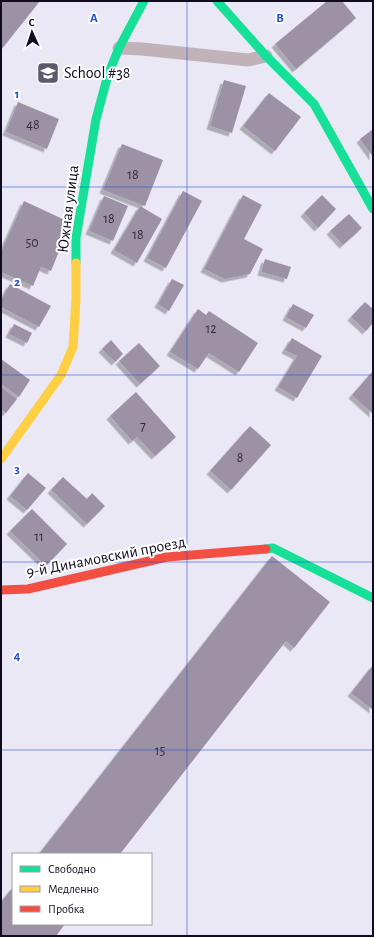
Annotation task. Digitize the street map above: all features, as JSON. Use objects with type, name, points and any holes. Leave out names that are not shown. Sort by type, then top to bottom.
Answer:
[{"type":"street","name":"Южная улица","points":[[1,459],[61,375],[73,347],[76,299],[76,238],[96,120],[108,75],[119,48],[144,1]]},
{"type":"street","points":[[217,1],[266,56],[314,104],[373,209]]},
{"type":"street","name":"9-й Динамовский проезд","points":[[1,590],[28,589],[168,557],[273,548],[373,598]]},
{"type":"lane","points":[[119,48],[248,60],[266,56]]},
{"type":"building","points":[[1,1],[40,1],[1,50]]},
{"type":"building","points":[[327,1],[342,1],[356,18],[296,69],[275,44]]},
{"type":"building","points":[[224,80],[246,86],[232,133],[210,126]]},
{"type":"building","points":[[269,93],[301,117],[275,151],[243,126]]},
{"type":"building","points":[[18,102],[59,119],[47,149],[6,132]]},
{"type":"building","points":[[373,129],[373,157],[360,139]]},
{"type":"building","points":[[122,144],[163,160],[145,206],[103,190]]},
{"type":"building","points":[[183,191],[202,201],[166,268],[147,258]]},
{"type":"building","points":[[243,195],[262,205],[244,239],[263,249],[250,274],[225,279],[204,269]]},
{"type":"building","points":[[322,195],[336,209],[318,228],[304,213]]},
{"type":"building","points":[[104,196],[128,206],[113,241],[89,231]]},
{"type":"building","points":[[24,201],[67,221],[58,242],[62,244],[51,271],[41,267],[33,286],[1,272],[1,252]]},
{"type":"building","points":[[140,206],[162,219],[137,263],[114,250]]},
{"type":"building","points":[[349,214],[362,228],[343,245],[330,231]]},
{"type":"building","points":[[265,259],[291,267],[287,279],[261,272]]},
{"type":"building","points":[[172,279],[184,285],[169,311],[158,304]]},
{"type":"building","points":[[10,284],[51,306],[39,327],[1,307],[1,300]]},
{"type":"building","points":[[365,302],[373,309],[373,323],[366,331],[351,317]]},
{"type":"building","points":[[293,304],[314,315],[306,328],[286,317]]},
{"type":"building","points":[[198,309],[206,315],[209,311],[258,343],[239,372],[209,353],[198,369],[170,352]]},
{"type":"building","points":[[14,324],[32,333],[27,343],[9,334]]},
{"type":"building","points":[[292,338],[322,356],[297,398],[278,387],[297,356],[285,350]]},
{"type":"building","points":[[111,340],[123,354],[115,362],[102,349]]},
{"type":"building","points":[[139,343],[160,366],[140,384],[119,361]]},
{"type":"building","points":[[1,359],[30,380],[19,397],[1,384]]},
{"type":"building","points":[[373,371],[373,414],[352,395]]},
{"type":"building","points":[[1,387],[17,399],[6,413],[1,409]]},
{"type":"building","points":[[136,392],[176,437],[155,456],[137,437],[132,441],[110,416]]},
{"type":"building","points":[[250,426],[271,445],[231,490],[210,471]]},
{"type":"building","points":[[28,473],[46,488],[27,510],[10,496]]},
{"type":"building","points":[[63,477],[87,499],[92,493],[105,506],[87,524],[51,490]]},
{"type":"building","points":[[32,509],[67,544],[46,566],[10,531]]},
{"type":"building","points":[[272,556],[330,602],[294,648],[286,641],[121,853],[40,853]]},
{"type":"building","points":[[373,665],[373,710],[351,693]]},
{"type":"building","points":[[12,888],[12,925],[64,925],[56,936],[1,936],[1,902]]},
{"type":"traffic: fast","points":[[76,263],[76,238],[96,119],[108,75],[119,48],[144,1]]},
{"type":"traffic: fast","points":[[217,1],[266,56],[314,104],[373,209]]},
{"type":"traffic: fast","points":[[266,549],[273,548],[373,598]]},
{"type":"traffic: slow","points":[[1,459],[61,375],[73,347],[76,299],[76,263]]},
{"type":"traffic: jam","points":[[1,590],[28,589],[167,557],[266,549]]},
{"type":"place","name":"School #38","points":[[48,73]]}]
